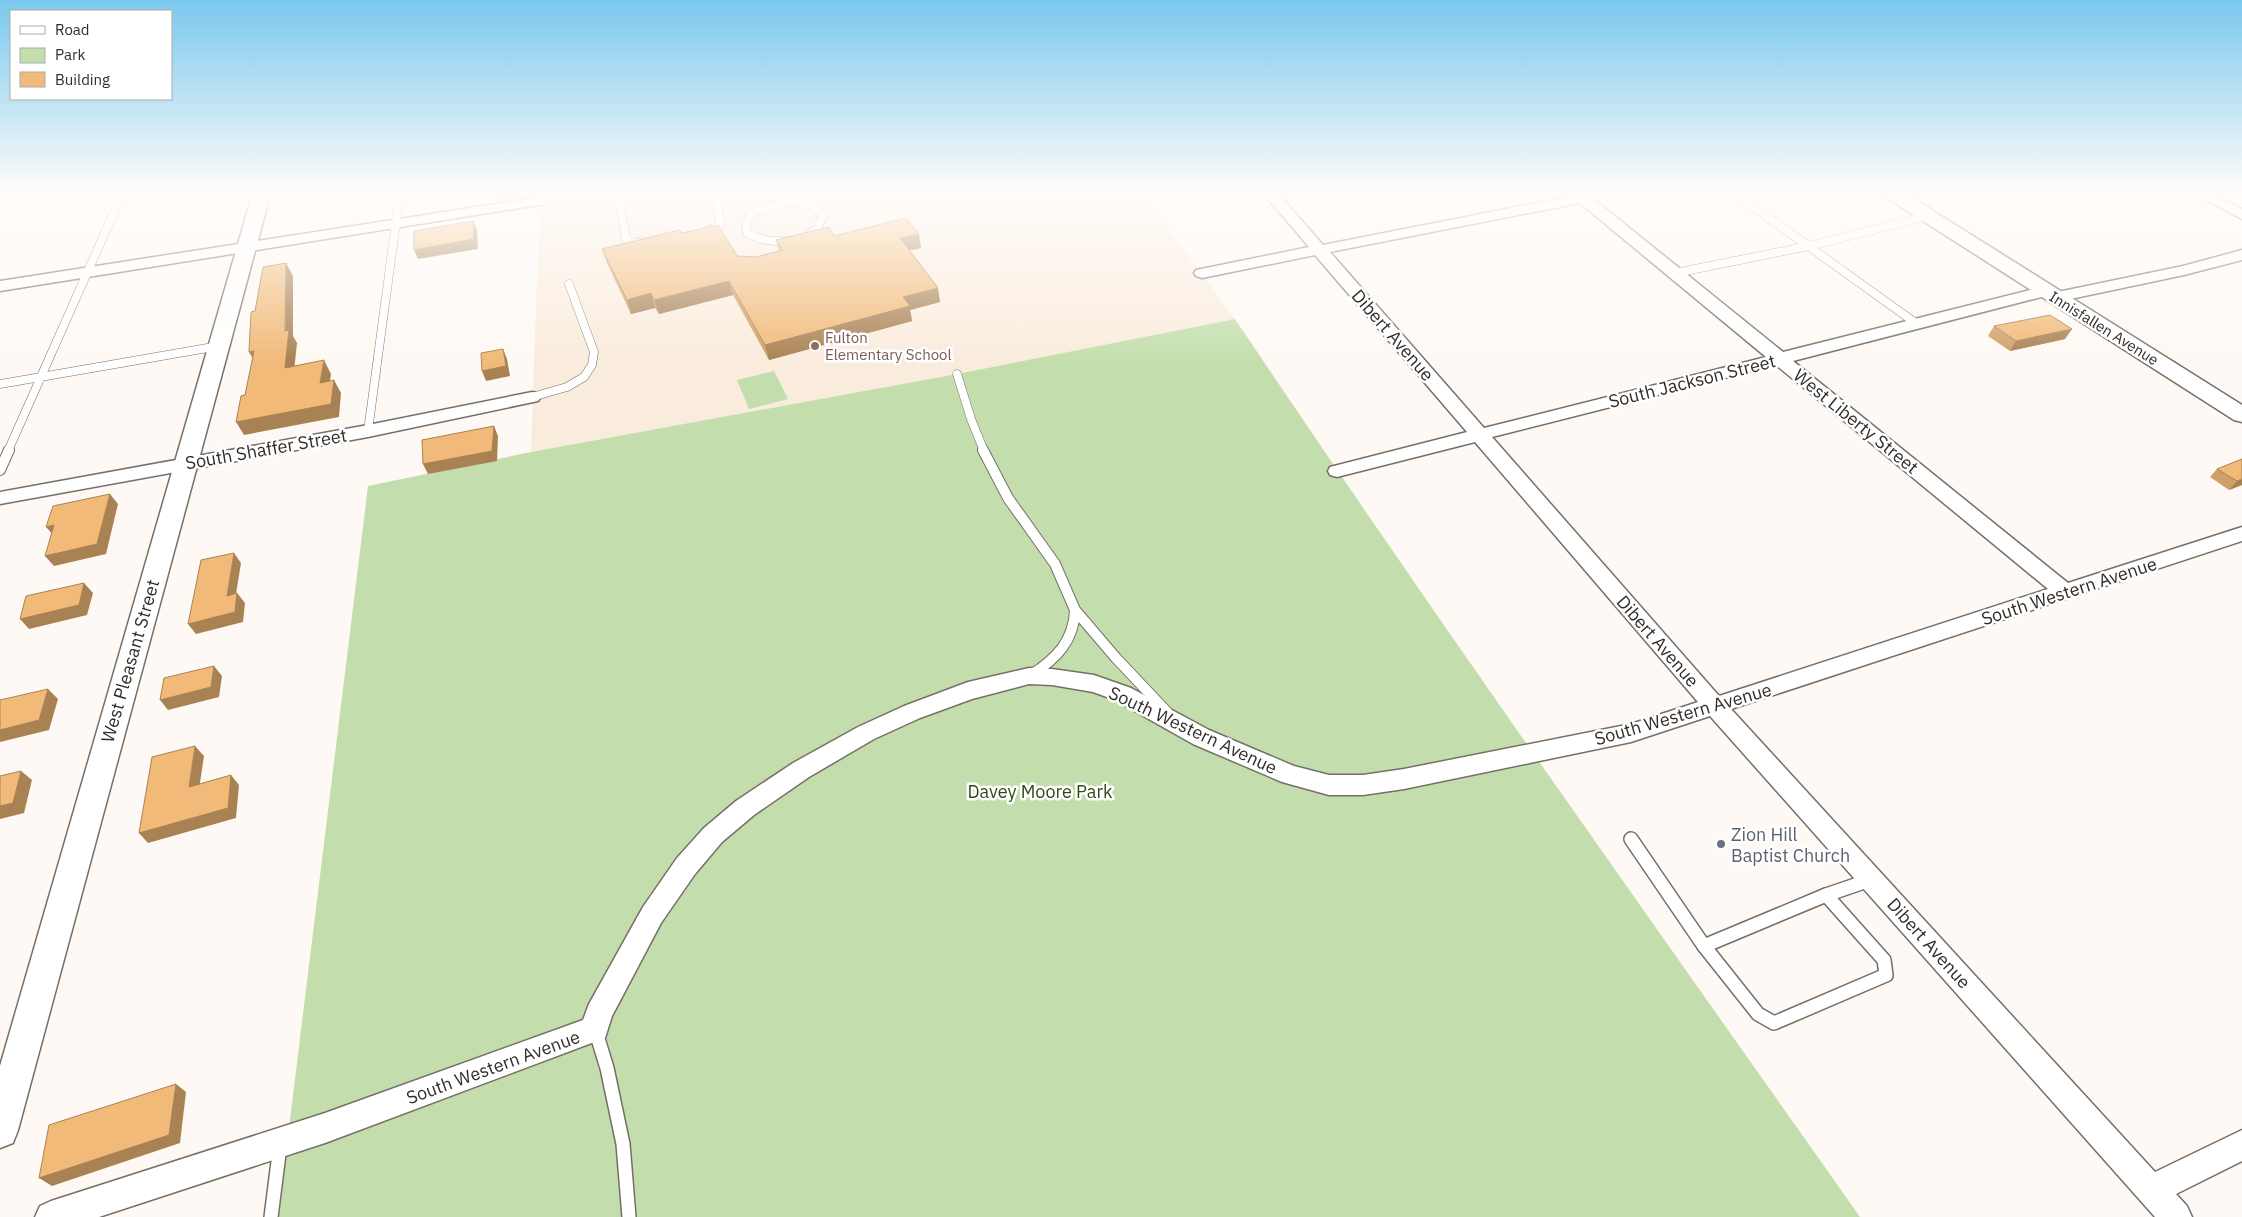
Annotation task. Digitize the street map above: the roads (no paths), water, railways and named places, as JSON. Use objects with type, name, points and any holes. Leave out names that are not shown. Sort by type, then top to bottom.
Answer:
[{"type":"street","points":[[0,286],[235,249]]},
{"type":"street","name":"West Pleasant Street","points":[[0,1130],[185,463],[246,249]]},
{"type":"street","points":[[1202,273],[1325,249]]},
{"type":"street","name":"West Liberty Street","points":[[1646,249],[2066,592]]},
{"type":"street","name":"Innisfallen Avenue","points":[[1980,249],[2242,415]]},
{"type":"street","name":"Dibert Avenue","points":[[1319,250],[1716,707],[2176,1217]]},
{"type":"street","name":"South Jackson Street","points":[[1337,471],[1917,324],[2051,294],[2184,270],[2242,255]]},
{"type":"street","name":"South Shaffer Street","points":[[0,498],[185,463],[368,432],[532,397]]},
{"type":"street","name":"South Western Avenue","points":[[51,1217],[281,1142],[595,1029],[599,1013],[652,915],[680,874],[713,835],[745,808],[801,770],[866,733],[912,712],[968,692],[1030,676],[1052,677],[1094,684],[1124,694],[1202,738],[1290,775],[1329,785],[1363,785],[1404,780],[1631,733],[1716,707],[2242,534]]},
{"type":"street","points":[[2152,1190],[2242,1145]]},
{"type":"lane","points":[[0,470],[97,249]]},
{"type":"lane","points":[[368,432],[393,249]]},
{"type":"lane","points":[[1675,273],[1795,249]]},
{"type":"lane","points":[[1813,249],[1917,324]]},
{"type":"lane","points":[[532,397],[567,387],[584,377],[592,365],[594,352],[569,284]]},
{"type":"lane","points":[[0,384],[219,346]]},
{"type":"lane","points":[[957,374],[971,418],[990,466],[1008,498],[1055,564],[1075,610],[1116,658],[1178,724]]},
{"type":"lane","points":[[1030,676],[1048,665],[1068,640],[1076,624],[1075,610]]},
{"type":"lane","points":[[1632,839],[1704,946],[1758,1014],[1774,1023],[1886,975],[1884,960],[1826,895]]},
{"type":"lane","points":[[1704,946],[1826,895],[1871,880]]},
{"type":"lane","points":[[595,1029],[607,1068],[623,1144],[629,1217]]},
{"type":"lane","points":[[271,1217],[281,1142]]},
{"type":"place","name":"Fulton Elementary School","points":[[815,346]]},
{"type":"place","name":"Zion Hill Baptist Church","points":[[1721,844]]},
{"type":"park label","name":"Davey Moore Park","points":[[1040,791]]}]
